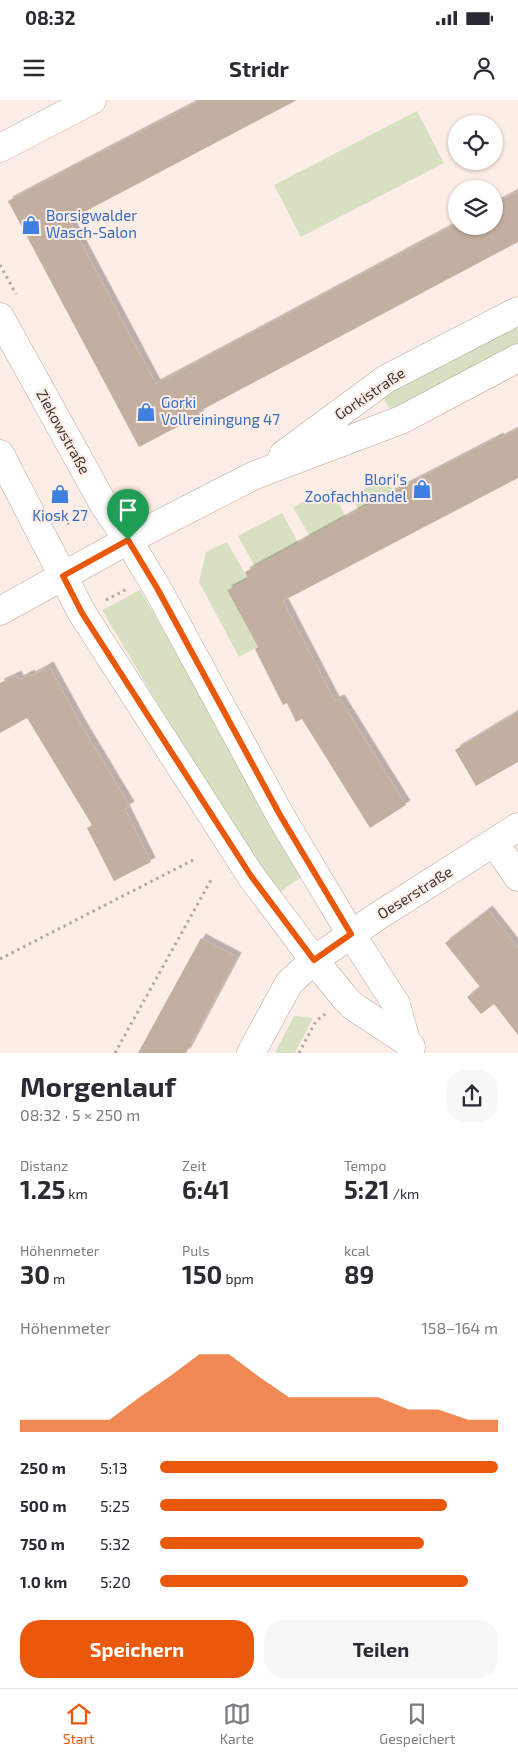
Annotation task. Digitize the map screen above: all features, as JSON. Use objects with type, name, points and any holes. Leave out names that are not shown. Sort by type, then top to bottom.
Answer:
[{"type":"street","points":[[0,148],[92,100]]},
{"type":"street","name":"Gorkistraße","points":[[256,475],[386,380],[518,311]]},
{"type":"street","name":"Ziekowstraße","points":[[0,317],[104,505],[157,588],[280,815],[351,934],[396,1004],[411,1047]]},
{"type":"street","name":"Gorkistraße","points":[[0,611],[128,540],[256,475],[401,420],[518,358]]},
{"type":"street","name":"Ziekowstraße","points":[[0,454],[82,613],[251,876],[314,960],[354,1007],[411,1047]]},
{"type":"street","name":"Oeserstraße","points":[[251,1053],[289,983],[314,960],[351,934],[518,828]]},
{"type":"street","points":[[494,842],[518,876]]},
{"type":"path","points":[[66,525],[81,517]]},
{"type":"path","points":[[99,604],[129,588]]},
{"type":"path","points":[[0,960],[195,859]]},
{"type":"path","points":[[115,1053],[211,880]]},
{"type":"path","points":[[299,1053],[316,1021],[325,1014]]},
{"type":"green space","points":[[417,111],[444,163],[301,237],[274,185]]},
{"type":"green space","points":[[518,325],[518,353],[391,410],[385,402],[385,395]]},
{"type":"green space","points":[[386,477],[394,492],[360,512],[351,496]]},
{"type":"green space","points":[[318,494],[338,502],[347,519],[311,538],[293,507]]},
{"type":"green space","points":[[282,513],[299,544],[255,567],[238,536]]},
{"type":"green space","points":[[227,542],[248,579],[227,590],[258,647],[239,657],[199,582],[206,552]]},
{"type":"green space","points":[[140,590],[301,877],[279,893],[208,788],[102,610]]},
{"type":"green space","points":[[294,1016],[313,1018],[295,1053],[275,1053]]},
{"type":"building","points":[[201,100],[297,100],[69,220],[156,384],[448,228],[448,235],[503,235],[503,199],[518,191],[518,242],[198,412],[200,415],[139,447],[8,201]]},
{"type":"building","points":[[518,429],[518,478],[283,601],[335,701],[340,699],[406,805],[370,828],[302,719],[296,722],[287,703],[283,705],[255,649],[258,647],[227,590],[248,579],[245,572],[358,510]]},
{"type":"building","points":[[49,666],[130,806],[125,809],[151,862],[114,881],[87,828],[92,825],[27,718],[0,733],[0,683],[17,675],[19,680],[30,674],[31,676]]},
{"type":"building","points":[[518,712],[518,762],[476,786],[455,750]]},
{"type":"building","points":[[488,910],[518,948],[518,1035],[494,1004],[481,1014],[467,997],[480,987],[445,943]]},
{"type":"building","points":[[201,938],[237,957],[186,1053],[138,1053]]},
{"type":"place","name":"Borsigwalder Wasch-Salon","points":[[31,225]]},
{"type":"place","name":"Gorki Vollreiningung 47","points":[[146,412]]},
{"type":"place","name":"Blori's Zoofachhandel","points":[[422,489]]},
{"type":"place","name":"Kiosk 27","points":[[60,494]]},
{"type":"route","points":[[128,540],[157,588],[280,815],[351,934],[314,960],[251,876],[82,613],[63,576],[128,540]]}]
